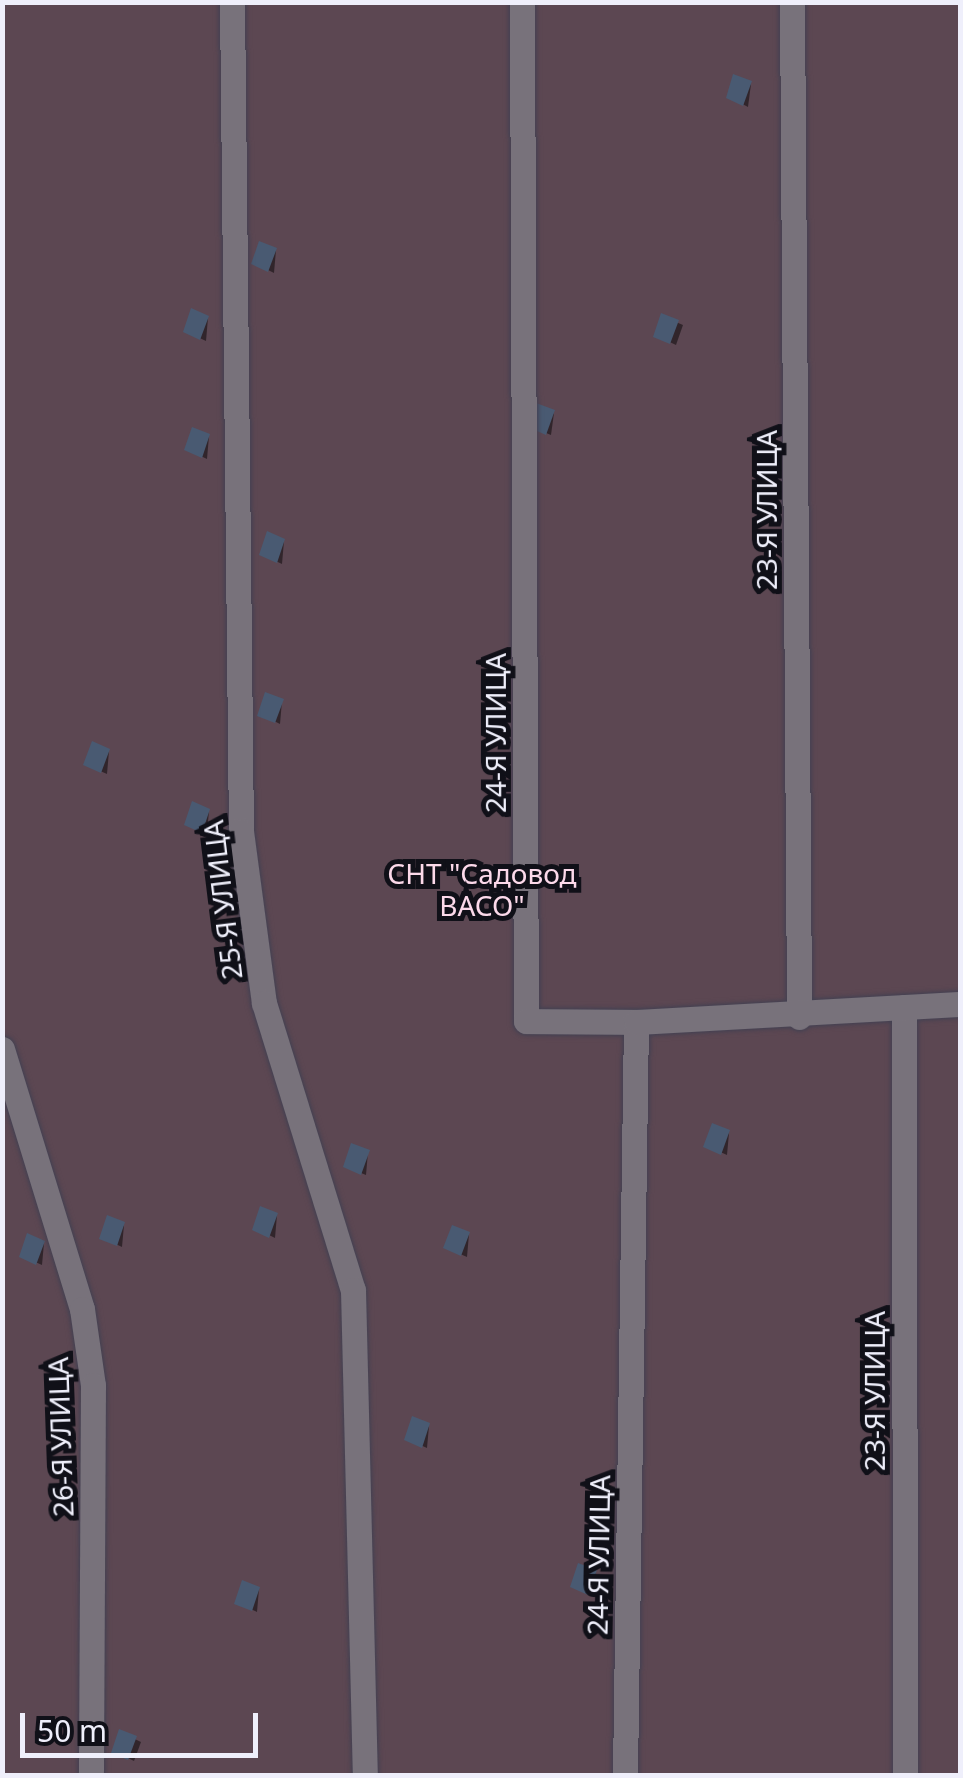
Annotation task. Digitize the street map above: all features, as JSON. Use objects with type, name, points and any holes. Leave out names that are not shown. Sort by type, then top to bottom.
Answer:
[{"type":"street","name":"25-Я УЛИЦА","points":[[232,2],[241,832],[264,1002],[354,1290],[365,1776]]},
{"type":"street","name":"24-Я УЛИЦА","points":[[522,2],[526,1020],[636,1022],[625,1776]]},
{"type":"street","name":"23-Я УЛИЦА","points":[[792,2],[799,1018]]},
{"type":"street","points":[[636,1022],[799,1018],[960,1004]]},
{"type":"street","name":"23-Я УЛИЦА","points":[[904,1007],[905,1776]]},
{"type":"street","name":"26-Я УЛИЦА","points":[[2,1049],[82,1309],[94,1386],[92,1776]]},
{"type":"green space","name":"СНТ \"Садовод ВАСО\"","points":[[3,3],[960,3],[960,1775],[3,1775]]},
{"type":"building","points":[[733,74],[752,81],[743,106],[726,98]]},
{"type":"building","points":[[259,241],[277,248],[268,272],[251,264]]},
{"type":"building","points":[[191,308],[209,316],[200,340],[183,332]]},
{"type":"building","points":[[661,313],[679,320],[670,344],[653,337]]},
{"type":"building","points":[[536,403],[555,410],[546,435],[528,427]]},
{"type":"building","points":[[192,427],[210,434],[202,458],[184,450]]},
{"type":"building","points":[[267,531],[285,539],[277,563],[259,555]]},
{"type":"building","points":[[265,692],[284,699],[275,723],[257,716]]},
{"type":"building","points":[[92,741],[110,749],[101,773],[83,765]]},
{"type":"building","points":[[192,801],[210,809],[202,833],[184,825]]},
{"type":"building","points":[[712,1123],[730,1130],[721,1155],[703,1147]]},
{"type":"building","points":[[351,1143],[370,1150],[361,1175],[343,1167]]},
{"type":"building","points":[[260,1206],[278,1213],[269,1238],[252,1230]]},
{"type":"building","points":[[107,1215],[125,1222],[117,1246],[99,1239]]},
{"type":"building","points":[[452,1225],[470,1232],[461,1256],[443,1248]]},
{"type":"building","points":[[27,1233],[45,1241],[36,1265],[19,1257]]},
{"type":"building","points":[[412,1416],[430,1423],[422,1448],[404,1440]]},
{"type":"building","points":[[578,1563],[597,1570],[588,1595],[570,1587]]},
{"type":"building","points":[[242,1580],[260,1587],[252,1611],[234,1604]]},
{"type":"building","points":[[119,1729],[137,1736],[128,1760],[111,1753]]}]
